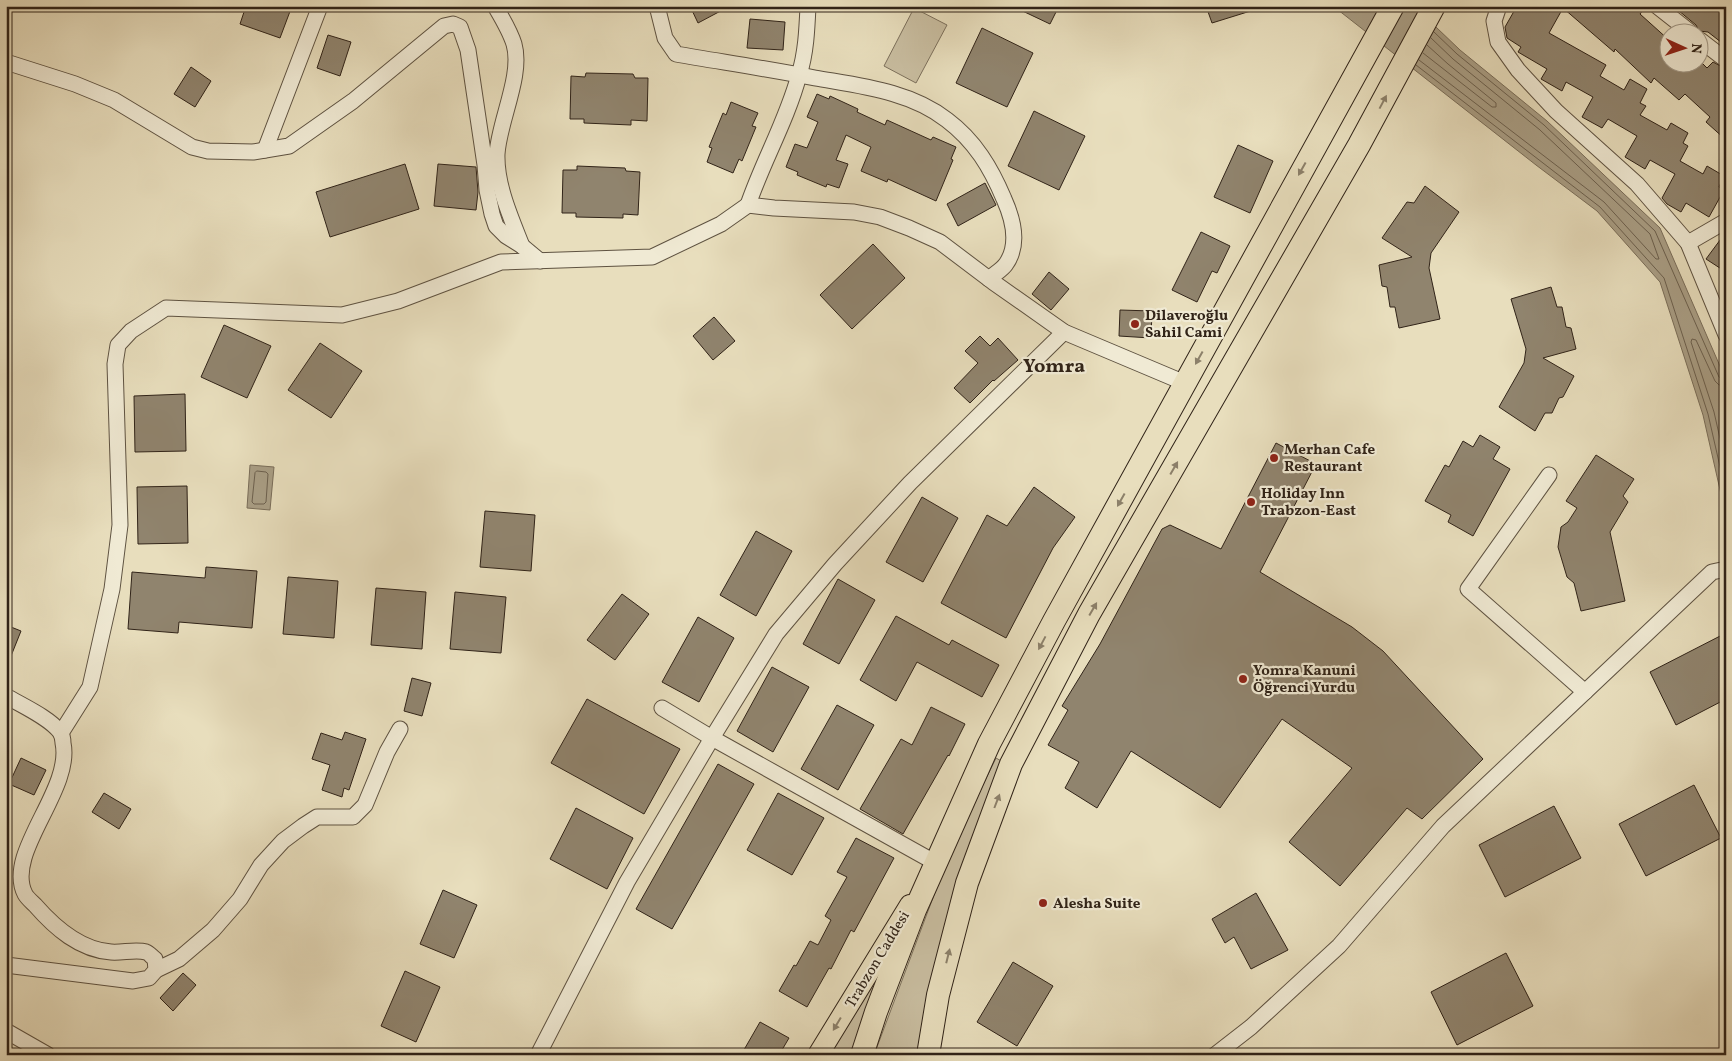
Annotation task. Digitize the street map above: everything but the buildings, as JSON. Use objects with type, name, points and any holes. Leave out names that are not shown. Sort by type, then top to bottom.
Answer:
[{"type":"highway","points":[[862,1055],[894,965],[936,863],[994,736],[1054,621],[1393,6]]},
{"type":"highway","points":[[928,1055],[938,995],[967,883],[1010,764],[1090,614],[1360,145],[1434,6]]},
{"type":"highway","points":[[938,995],[942,1055]]},
{"type":"main road","name":"Trabzon Caddesi","points":[[818,1055],[936,863]]},
{"type":"street","points":[[265,150],[320,6]]},
{"type":"street","points":[[495,6],[514,44],[516,61],[499,139],[497,155],[498,172],[508,211],[522,246]]},
{"type":"street","points":[[657,6],[665,38],[676,54],[860,86],[908,97],[948,120],[976,148],[991,170],[1008,208],[1014,232],[1013,251],[1005,265],[989,279]]},
{"type":"street","points":[[61,733],[90,687],[112,589],[120,525],[115,364],[118,345],[131,331],[166,308],[342,314],[398,301],[501,262],[652,256],[721,224],[748,205],[786,114],[800,75],[808,6]]},
{"type":"street","points":[[1500,6],[1494,21],[1498,42],[1518,70],[1556,111],[1637,184],[1688,242],[1726,335]]},
{"type":"street","points":[[1657,6],[1677,22]]},
{"type":"street","points":[[6,62],[75,84],[114,100],[192,147],[208,150],[253,152],[288,146],[353,101],[444,26],[453,24],[460,26],[468,50],[486,165],[486,190],[496,226],[506,236],[540,261]]},
{"type":"street","points":[[1710,48],[1726,60]]},
{"type":"street","points":[[748,205],[854,212],[880,217],[909,228],[940,242],[1064,332],[1185,383]]},
{"type":"street","points":[[1688,242],[1726,222]]},
{"type":"street","points":[[538,1055],[627,882],[776,634],[835,564],[910,483],[1064,332]]},
{"type":"street","points":[[1549,474],[1468,589],[1585,692]]},
{"type":"street","points":[[1215,1055],[1251,1027],[1339,946],[1443,826],[1712,572],[1726,569]]},
{"type":"street","points":[[6,696],[50,722],[61,733],[65,750],[56,790],[36,828],[24,861],[22,878],[25,894],[64,934],[86,946],[110,952],[146,952],[155,959],[156,970]]},
{"type":"street","points":[[662,708],[936,863]]},
{"type":"street","points":[[6,965],[133,981],[149,978],[156,970],[179,959],[213,930],[240,899],[261,865],[296,831],[317,817],[353,817],[365,805],[387,752],[400,729]]},
{"type":"street","points":[[6,1031],[48,1055]]},
{"type":"shaded area","points":[[914,8],[947,25],[916,83],[884,66]]},
{"type":"shaded area","points":[[996,758],[1003,762],[921,1055],[874,1055],[949,855]]},
{"type":"shaded area","points":[[891,952],[854,1055],[830,1055]]},
{"type":"water","points":[[1333,6],[1414,6],[1460,50],[1547,121],[1660,228],[1726,380],[1726,516],[1703,415],[1660,282],[1597,211]]},
{"type":"water","points":[[250,465],[274,467],[270,510],[247,508]]},
{"type":"place","name":"Dilaveroğlu Sahil Cami","points":[[1135,324]]},
{"type":"place","name":"Merhan Cafe Restaurant","points":[[1274,458]]},
{"type":"place","name":"Holiday Inn Trabzon-East","points":[[1251,502]]},
{"type":"place","name":"Yomra Kanuni Öğrenci Yurdu","points":[[1243,679]]},
{"type":"place","name":"Alesha Suite","points":[[1043,903]]},
{"type":"district","name":"Yomra","points":[[1054,365]]}]
